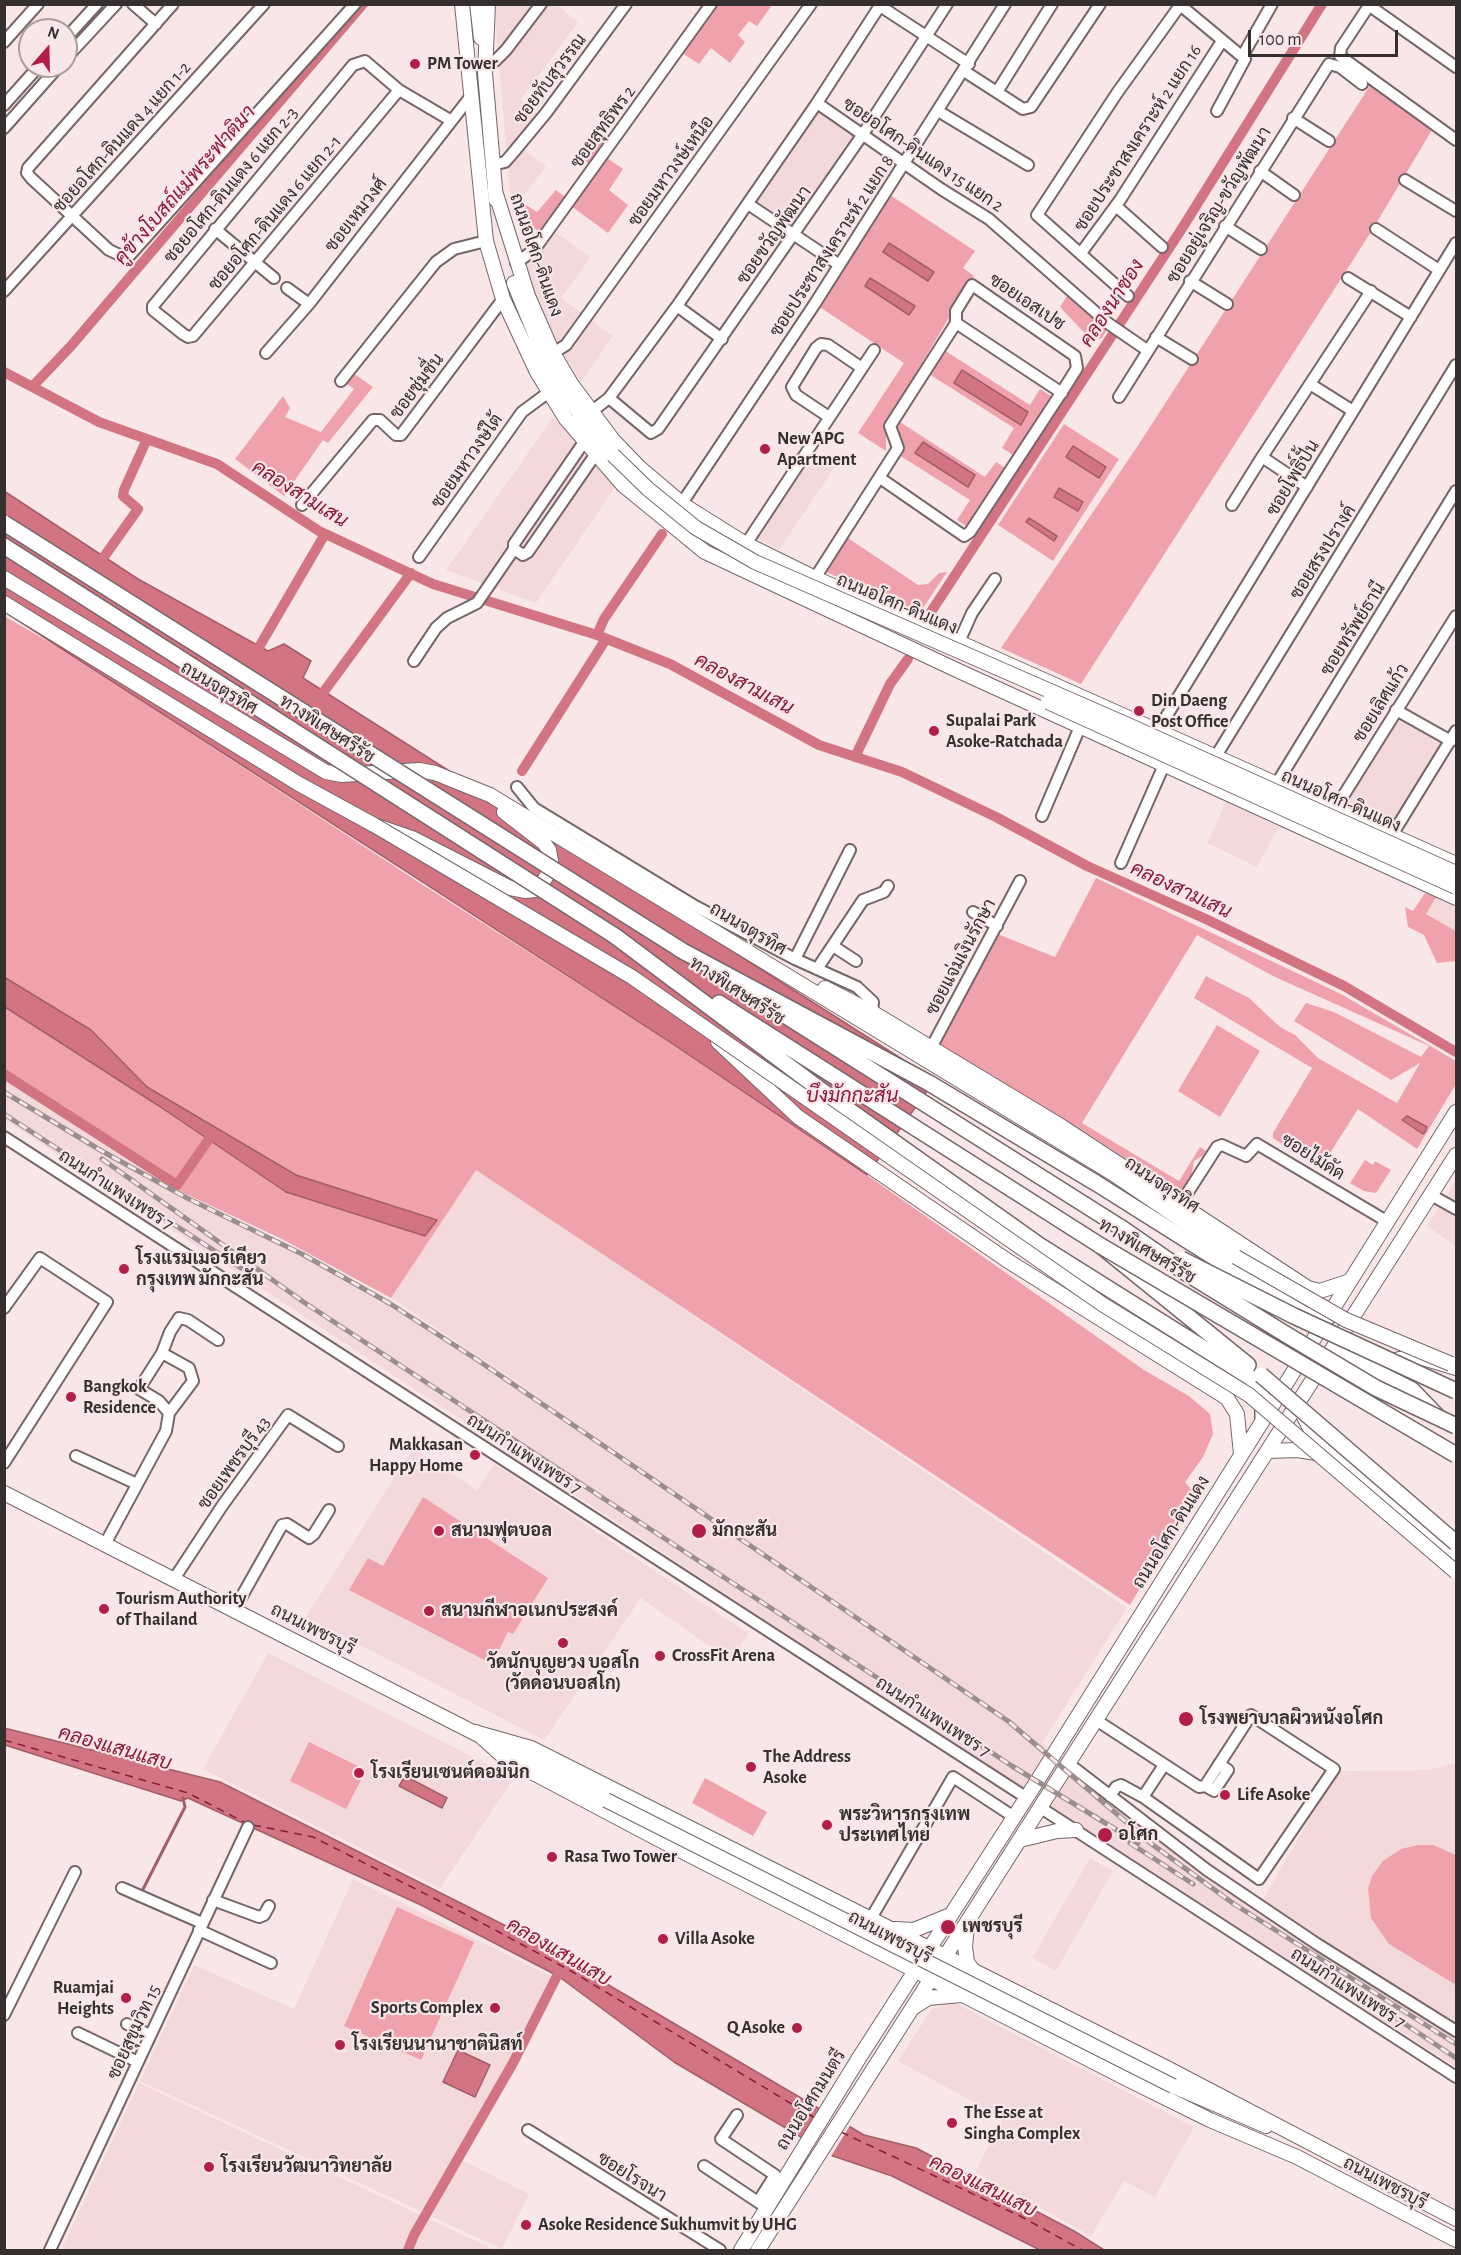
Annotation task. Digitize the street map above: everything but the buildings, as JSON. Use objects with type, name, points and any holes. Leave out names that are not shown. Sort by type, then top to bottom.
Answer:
[{"type":"highway","name":"ทางพิเศษศรีรัช","points":[[4,523],[1120,1227],[1207,1286],[1376,1388],[1456,1426]]},
{"type":"highway","name":"ทางพิเศษศรีรัช","points":[[4,546],[1101,1246],[1456,1455]]},
{"type":"highway","points":[[615,936],[818,1088],[1039,1245],[1251,1378],[1263,1395],[1263,1418]]},
{"type":"highway","points":[[679,949],[911,1073],[1096,1183],[1304,1314],[1316,1317],[1329,1316]]},
{"type":"highway","points":[[1120,1227],[1294,1316],[1456,1391]]},
{"type":"highway","points":[[1101,1246],[1286,1396],[1456,1543]]},
{"type":"highway","points":[[1371,1369],[1412,1390],[1436,1415],[1456,1431]]},
{"type":"main road","name":"ถนนอโศก-ดินแดง","points":[[462,4],[486,241],[503,299],[549,392],[584,442],[623,485],[705,552],[1080,727],[1456,898]]},
{"type":"main road","points":[[477,4],[485,66]]},
{"type":"main road","name":"ถนนอโศก-ดินแดง","points":[[488,4],[485,66],[492,165],[500,232],[509,267],[534,338],[568,399],[613,455],[648,489],[696,528],[755,562],[1128,725],[1456,873]]},
{"type":"main road","name":"ถนนอโศก-ดินแดง","points":[[495,191],[516,263],[553,353],[591,412],[639,468],[682,503],[746,544],[815,578],[1456,864]]},
{"type":"main road","name":"ถนนจตุรทิศ","points":[[4,579],[326,772],[342,775],[419,770],[435,773],[478,789],[766,961],[1112,1173],[1236,1257],[1346,1320],[1456,1367]]},
{"type":"main road","points":[[4,603],[298,784],[374,825],[632,977],[1102,1304],[1250,1395],[1456,1572]]},
{"type":"main road","name":"ถนนอโศก-ดินแดง","points":[[870,630],[962,663],[1456,887]]},
{"type":"main road","points":[[374,825],[412,838],[510,888],[535,890],[552,867],[549,850],[544,843],[494,805],[478,789]]},
{"type":"main road","points":[[1285,819],[1298,793]]},
{"type":"main road","points":[[1345,847],[1358,820]]},
{"type":"main road","points":[[766,961],[872,1012],[1061,1126],[1308,1288],[1320,1291],[1350,1281]]},
{"type":"main road","points":[[704,1029],[798,1117],[1008,1261],[1227,1398],[1237,1414],[1241,1454]]},
{"type":"main road","name":"ถนนอโศก-ดินแดง","points":[[916,1970],[1456,1112]]},
{"type":"main road","points":[[932,1979],[1456,1155]]},
{"type":"main road","points":[[1343,1332],[1341,1344],[1346,1356],[1371,1369]]},
{"type":"main road","name":"ถนนจตุรทิศ","points":[[1371,1369],[1391,1361],[1423,1358],[1456,1367]]},
{"type":"main road","points":[[1298,1404],[1314,1436],[1456,1558]]},
{"type":"main road","points":[[1268,1451],[1298,1450],[1336,1456]]},
{"type":"main road","name":"ถนนเพชรบุรี","points":[[4,1492],[606,1800],[1173,2086],[1243,2118],[1305,2139]]},
{"type":"main road","name":"ถนนเพชรบุรี","points":[[476,1732],[531,1748],[1305,2139],[1456,2219]]},
{"type":"main road","name":"ถนนเพชรบุรี","points":[[476,1732],[505,1758],[532,1773],[1210,2120],[1297,2157],[1456,2240]]},
{"type":"main road","points":[[1020,1840],[1056,1831],[1076,1830]]},
{"type":"main road","points":[[818,1920],[832,1917],[836,1905],[832,1899]]},
{"type":"main road","points":[[974,1910],[966,1927],[965,1947],[967,1962],[974,1972]]},
{"type":"main road","points":[[890,1929],[914,1930],[936,1923],[951,1914]]},
{"type":"main road","points":[[878,1950],[897,1969],[900,1981],[898,1997]]},
{"type":"main road","name":"ถนนอโศกมนตรี","points":[[741,2250],[763,2205],[775,2193],[916,1970]]},
{"type":"main road","name":"ถนนอโศกมนตรี","points":[[758,2250],[932,1979]]},
{"type":"main road","points":[[911,2009],[928,1998],[963,1995]]},
{"type":"main road","points":[[1032,2030],[1028,2016],[1034,2008],[1043,2007]]},
{"type":"main road","name":"ถนนเพชรบุรี","points":[[1243,2118],[1297,2157]]},
{"type":"street","points":[[4,42],[38,4]]},
{"type":"street","points":[[78,25],[97,4]]},
{"type":"street","points":[[78,45],[116,4]]},
{"type":"street","points":[[133,4],[156,24]]},
{"type":"street","points":[[173,4],[28,168],[27,173],[31,178],[116,255],[130,255],[355,4]]},
{"type":"street","name":"ซอยอโศก-ดินแดง 4 แยก 1-2","points":[[4,291],[264,4]]},
{"type":"street","points":[[485,66],[506,51],[541,4]]},
{"type":"street","name":"ซอยทับสุวรรณ","points":[[492,165],[505,162],[546,114],[626,4]]},
{"type":"street","name":"ซอยสุทธิพร 2","points":[[516,263],[534,250],[711,4]]},
{"type":"street","name":"ซอยมหาวงษ์เหนือ","points":[[553,353],[566,345],[811,4]]},
{"type":"street","name":"ซอยขวัญพัฒนา","points":[[609,398],[651,433],[655,432],[863,135],[947,4]]},
{"type":"street","name":"ซอยประชาสงเคราะห์ 2 แยก 8","points":[[682,503],[709,466],[1005,4]]},
{"type":"street","points":[[997,92],[1052,4]]},
{"type":"street","points":[[591,412],[609,398],[676,306],[818,103],[881,5],[927,36],[997,92],[1023,109],[1031,107],[1100,4]]},
{"type":"street","points":[[1217,111],[1244,65],[1243,55],[1272,4]]},
{"type":"street","points":[[1128,296],[1037,215],[1123,84],[1180,5],[1222,41],[1243,55]]},
{"type":"street","points":[[1456,67],[1369,5],[1341,48],[1340,56],[1456,140]]},
{"type":"street","name":"ซอยประชาสงเคราะห์ 2 แยก 16","points":[[1081,253],[1116,206],[1222,41]]},
{"type":"street","name":"ซอยอโศก-ดินแดง 6 แยก 2-3","points":[[170,324],[153,310],[153,306],[353,65],[364,61],[399,90]]},
{"type":"street","name":"ซอยอยู่เจริญ-ขวัญพัฒนา","points":[[1119,397],[1190,281],[1329,64],[1340,68],[1362,84]]},
{"type":"street","points":[[4,105],[28,78]]},
{"type":"street","points":[[4,129],[48,78]]},
{"type":"street","points":[[399,90],[450,120]]},
{"type":"street","name":"ซอยอโศก-ดินแดง 6 แยก 2-1","points":[[170,324],[188,337],[193,336],[399,90]]},
{"type":"street","name":"ซอยเหมวงศ์","points":[[266,353],[309,304],[450,120],[471,96]]},
{"type":"street","name":"ซอยอโศก-ดินแดง 15 แยก 2","points":[[818,103],[904,164],[989,219],[1109,324],[1147,350]]},
{"type":"street","points":[[938,111],[1028,165]]},
{"type":"street","points":[[1293,118],[1329,141]]},
{"type":"street","points":[[1260,171],[1294,195]]},
{"type":"street","points":[[1405,180],[1456,211]]},
{"type":"street","points":[[748,204],[838,264]]},
{"type":"street","points":[[1116,206],[1162,247]]},
{"type":"street","points":[[1226,226],[1261,249]]},
{"type":"street","points":[[215,229],[274,278]]},
{"type":"street","points":[[1376,229],[1439,270]]},
{"type":"street","points":[[341,381],[436,262],[454,249],[486,241]]},
{"type":"street","name":"ซอยโพธิ์ปั้น","points":[[1158,730],[1456,243]]},
{"type":"street","points":[[1348,278],[1410,317]]},
{"type":"street","points":[[1190,281],[1227,304]]},
{"type":"street","name":"ซอยเอสเปซ","points":[[815,578],[898,448],[890,426],[956,323],[956,311],[972,285],[1075,356],[1077,368],[1062,393],[970,532],[964,536],[880,477]]},
{"type":"street","points":[[287,288],[309,304]]},
{"type":"street","points":[[1232,505],[1371,291]]},
{"type":"street","name":"ซอยชุ่มชื่น","points":[[302,505],[373,420],[380,420],[396,435],[401,435],[503,299]]},
{"type":"street","points":[[676,306],[722,339]]},
{"type":"street","points":[[956,323],[1062,393]]},
{"type":"street","points":[[1156,337],[1192,359]]},
{"type":"street","points":[[829,417],[796,395],[792,387],[816,348],[821,344],[828,345],[862,368]]},
{"type":"street","points":[[746,544],[874,350]]},
{"type":"street","name":"ซอยสรงปรางค์","points":[[1215,756],[1456,365]]},
{"type":"street","points":[[1310,384],[1353,411]]},
{"type":"street","name":"ซอยมหาวงษ์ใต้","points":[[418,557],[522,412],[549,392]]},
{"type":"street","points":[[414,661],[436,628],[447,618],[477,603],[514,549],[514,544],[584,442]]},
{"type":"street","points":[[514,549],[523,555],[528,552],[595,455]]},
{"type":"street","points":[[1262,458],[1307,487]]},
{"type":"street","name":"ซอยทรัพย์ธานี","points":[[1277,783],[1456,491]]},
{"type":"street","points":[[959,642],[972,613],[995,579]]},
{"type":"street","name":"ซอยเลิศแก้ว","points":[[1335,809],[1456,616]]},
{"type":"street","points":[[1392,835],[1454,736],[1396,710]]},
{"type":"street","points":[[1042,816],[1080,727]]},
{"type":"street","points":[[1121,863],[1164,765]]},
{"type":"street","points":[[517,787],[534,808],[695,906],[795,959],[857,987],[873,1002],[872,1012]]},
{"type":"street","points":[[795,959],[850,850]]},
{"type":"street","name":"ซอยแจ่มเงินรักษา","points":[[931,1048],[1020,881]]},
{"type":"street","points":[[817,969],[863,900],[884,892],[888,886]]},
{"type":"street","points":[[973,912],[997,926]]},
{"type":"street","points":[[833,946],[856,961]]},
{"type":"street","name":"ถนนกำแพงเพชร 7","points":[[4,1137],[1026,1798]]},
{"type":"street","name":"ซอยไม้ดัด","points":[[1181,1203],[1217,1147],[1222,1145],[1246,1156],[1257,1144],[1388,1222]]},
{"type":"street","points":[[1431,1195],[1456,1209]]},
{"type":"street","points":[[4,1308],[40,1258],[107,1302],[4,1463]]},
{"type":"street","points":[[169,1413],[159,1401],[139,1389],[162,1353],[179,1318],[188,1320],[219,1340]]},
{"type":"street","points":[[105,1544],[166,1431],[169,1413],[193,1381],[189,1368],[162,1353]]},
{"type":"street","name":"ซอยเพชรบุรี 43","points":[[174,1579],[288,1415],[338,1446]]},
{"type":"street","points":[[76,1456],[137,1484]]},
{"type":"street","points":[[234,1610],[282,1525],[286,1524],[309,1538],[329,1510]]},
{"type":"street","points":[[1096,1720],[1199,1787],[1205,1786],[1251,1715],[1334,1769],[1259,1879],[1143,1797],[1121,1785],[1117,1786],[1110,1796]]},
{"type":"street","name":"ถนนกำแพงเพชร 7","points":[[1069,1764],[1207,1870],[1317,1944],[1456,2031]]},
{"type":"street","points":[[1143,1797],[1164,1765]]},
{"type":"street","points":[[870,1920],[953,1777],[1014,1817]]},
{"type":"street","name":"ถนนกำแพงเพชร 7","points":[[1041,1808],[1456,2077]]},
{"type":"street","name":"ซอยสุขุมวิท 15","points":[[50,2250],[248,1827]]},
{"type":"street","points":[[4,2015],[75,1872]]},
{"type":"street","points":[[122,1888],[271,1963]]},
{"type":"street","points":[[213,1900],[259,1917],[264,1915],[269,1906]]},
{"type":"street","points":[[127,2024],[150,2035]]},
{"type":"street","points":[[78,2033],[138,2062]]},
{"type":"street","points":[[704,2166],[763,2205],[775,2175],[722,2139],[737,2115]]},
{"type":"street","name":"ซอยโรจนา","points":[[528,2130],[720,2250]]},
{"type":"shaded area","points":[[494,5],[557,5],[578,22],[521,99],[546,119],[523,149],[546,166],[515,207],[510,191]]},
{"type":"shaded area","points":[[717,5],[772,5],[757,26],[749,21],[738,35],[745,42],[730,63],[711,48],[699,64],[682,53]]},
{"type":"shaded area","points":[[1371,84],[1432,130],[1371,232],[1081,684],[1001,648],[1139,444]]},
{"type":"shaded area","points":[[817,105],[863,136],[795,236],[745,203]]},
{"type":"shaded area","points":[[598,138],[607,144],[592,166],[582,158]]},
{"type":"shaded area","points":[[607,158],[623,169],[609,190],[628,205],[608,233],[571,206]]},
{"type":"shaded area","points":[[556,190],[568,199],[543,235],[518,216],[515,207],[520,201],[537,212]]},
{"type":"shaded area","points":[[890,195],[975,251],[963,268],[974,276],[886,423],[886,451],[858,433],[904,363],[818,306]]},
{"type":"shaded area","points":[[553,230],[591,257],[561,298],[613,336],[581,382],[550,331],[527,277],[524,264],[534,256]]},
{"type":"shaded area","points":[[1069,293],[1108,328],[1102,338],[1092,341],[1060,307]]},
{"type":"shaded area","points":[[944,350],[1030,405],[1040,389],[1051,396],[1013,455],[1002,448],[1014,428],[929,374]]},
{"type":"shaded area","points":[[353,373],[373,387],[328,443],[323,440],[284,496],[235,459],[283,396],[290,408],[285,417],[321,432],[354,389],[347,384]]},
{"type":"shaded area","points":[[553,417],[616,486],[536,603],[446,570]]},
{"type":"shaded area","points":[[900,422],[985,477],[996,462],[1007,469],[969,528],[957,520],[970,500],[899,455],[901,439],[895,430]]},
{"type":"shaded area","points":[[1064,424],[1119,459],[1053,561],[998,525]]},
{"type":"shaded area","points":[[806,446],[835,467],[779,550],[746,531]]},
{"type":"shaded area","points":[[848,538],[918,585],[928,584],[939,573],[947,572],[919,614],[824,571]]},
{"type":"shaded area","points":[[4,616],[65,651],[420,883],[670,1042],[867,1175],[1144,1370],[1189,1396],[1210,1414],[1213,1434],[1203,1457],[1185,1482],[1196,1495],[1130,1605],[476,1170],[391,1298],[282,1239],[173,1188],[5,1080]]},
{"type":"shaded area","points":[[1393,706],[1456,741],[1400,831],[1337,800]]},
{"type":"shaded area","points":[[1226,802],[1279,827],[1257,867],[1207,843]]},
{"type":"shaded area","points":[[1096,878],[1341,994],[1456,1061],[1456,1084],[1417,1149],[1358,1109],[1320,1169],[1273,1138],[1273,1133],[1312,1068],[1194,998],[1206,976],[1249,998],[1280,1027],[1295,1035],[1318,1058],[1397,1103],[1420,1063],[1391,1080],[1294,1021],[1306,1003],[1334,1012],[1421,1057],[1429,1046],[1275,977],[1197,935],[1082,1123],[1179,1181],[1200,1147],[1206,1151],[1194,1161],[1191,1178],[1182,1189],[1174,1190],[1079,1128],[939,1044],[995,933],[1055,957]]},
{"type":"shaded area","points":[[1425,893],[1436,897],[1426,914],[1456,931],[1456,961],[1437,963],[1424,935],[1408,927],[1405,907],[1413,911]]},
{"type":"shaded area","points":[[1436,897],[1456,908],[1456,931],[1426,913]]},
{"type":"shaded area","points":[[1217,1025],[1260,1051],[1220,1117],[1178,1091]]},
{"type":"shaded area","points":[[4,1080],[173,1188],[391,1301],[570,1417],[391,1298],[476,1169],[1127,1608],[1042,1743],[1263,1899],[1338,1771],[1427,1770],[1456,1763],[1456,2067],[1091,1834],[5,1120]]},
{"type":"shaded area","points":[[1365,1160],[1373,1165],[1375,1161],[1391,1170],[1376,1193],[1364,1191],[1350,1183]]},
{"type":"shaded area","points":[[1456,1180],[1456,1246],[1427,1226]]},
{"type":"shaded area","points":[[413,1448],[477,1490],[495,1464],[749,1634],[729,1660],[641,1598],[544,1740],[306,1617]]},
{"type":"shaded area","name":"สนามฟุตบอล","points":[[423,1497],[548,1578],[513,1634],[508,1632],[492,1664],[349,1590],[368,1558],[383,1566]]},
{"type":"shaded area","name":"โรงเรียนเซนต์ดอมินิก","points":[[268,1653],[514,1778],[440,1888],[203,1769]]},
{"type":"shaded area","points":[[309,1742],[366,1770],[346,1809],[290,1781]]},
{"type":"shaded area","points":[[705,1778],[767,1812],[753,1836],[692,1803]]},
{"type":"shaded area","points":[[1418,1845],[1433,1845],[1456,1855],[1456,1985],[1389,1944],[1371,1918],[1368,1889],[1372,1876],[1383,1861],[1401,1849]]},
{"type":"shaded area","points":[[1090,1858],[1113,1871],[1056,1971],[1032,1958]]},
{"type":"shaded area","name":"โรงเรียนนานาชาตินิสท์","points":[[353,1879],[559,1980],[458,2158],[529,2194],[502,2249],[140,2081],[194,1965],[294,2009]]},
{"type":"shaded area","points":[[397,1907],[474,1942],[421,2060],[344,2026]]},
{"type":"shaded area","points":[[947,2003],[955,2003],[1194,2127],[1155,2197],[1124,2181],[1091,2236],[975,2172],[1003,2118],[898,2061],[931,2010]]},
{"type":"shaded area","name":"โรงเรียนวัฒนาวิทยาลัย","points":[[139,2083],[495,2250],[61,2250]]},
{"type":"water","points":[[889,243],[934,272],[928,281],[883,252]]},
{"type":"water","points":[[870,278],[915,306],[909,315],[865,286]]},
{"type":"water","points":[[962,370],[1028,412],[1021,425],[954,383]]},
{"type":"water","points":[[923,442],[975,475],[968,487],[915,453]]},
{"type":"water","points":[[1073,446],[1106,467],[1099,478],[1066,457]]},
{"type":"water","points":[[1059,488],[1083,502],[1078,511],[1054,497]]},
{"type":"water","name":"บึงมักกะสัน","points":[[4,491],[138,579],[268,651],[284,644],[311,661],[303,678],[935,1080],[867,1175],[670,1042],[5,612]]},
{"type":"water","points":[[1029,518],[1057,536],[1054,541],[1026,522]]},
{"type":"water","points":[[4,977],[91,1030],[147,1087],[296,1175],[437,1220],[425,1236],[286,1192],[159,1106],[5,1007]]},
{"type":"water","points":[[1407,1116],[1427,1127],[1423,1134],[1402,1120]]},
{"type":"water","name":"คลองแสนแสบ","points":[[4,1728],[220,1782],[520,1933],[864,2135],[916,2148],[1074,2231],[1104,2250],[1040,2250],[892,2176],[833,2156],[674,2062],[558,1976],[421,1905],[188,1798],[181,1801],[5,1745]]},
{"type":"water","points":[[405,1776],[447,1798],[442,1808],[399,1786]]},
{"type":"water","points":[[458,2050],[490,2065],[475,2097],[443,2082]]},
{"type":"pier","points":[[821,2106],[851,2124],[830,2158],[799,2141]]},
{"type":"waterway","name":"คูข้างโบสถ์แม่พระฟาติมา","points":[[32,387],[71,346],[363,4]]},
{"type":"waterway","name":"คลองนาซอง","points":[[927,618],[1181,230],[1322,4]]},
{"type":"waterway","name":"คลองสามเสน","points":[[4,372],[99,422],[217,464],[319,531],[433,584],[597,635],[670,664],[819,745],[902,772],[996,817],[1087,866],[1208,920],[1344,986],[1456,1052]]},
{"type":"waterway","points":[[101,561],[138,509],[123,496],[147,439]]},
{"type":"waterway","points":[[255,654],[325,534]]},
{"type":"waterway","points":[[597,635],[604,619],[662,534]]},
{"type":"waterway","points":[[317,701],[411,573]]},
{"type":"waterway","points":[[522,771],[606,639]]},
{"type":"waterway","name":"คลองนาซอง","points":[[855,757],[890,684],[908,659]]},
{"type":"waterway","points":[[4,1074],[177,1185],[209,1139]]},
{"type":"waterway","points":[[137,1901],[185,1807],[183,1798]]},
{"type":"waterway","points":[[408,2250],[414,2235],[513,2063],[560,1970]]},
{"type":"ferry route","points":[[4,1740],[188,1793],[246,1823]]},
{"type":"ferry route","points":[[253,1825],[313,1837],[469,1916],[571,1971],[815,2118]]},
{"type":"ferry route","points":[[841,2132],[1020,2216],[1082,2250]]},
{"type":"railway","points":[[4,1092],[100,1150],[187,1198],[302,1254],[389,1303],[476,1359],[1008,1721],[1153,1845],[1234,1904],[1456,2044]]},
{"type":"railway","points":[[4,1114],[241,1268]]},
{"type":"railway","points":[[102,1159],[305,1303],[1012,1766],[1138,1843]]},
{"type":"railway","points":[[1130,1843],[1193,1884]]},
{"type":"railway","points":[[1366,1998],[1456,2058]]},
{"type":"place","name":"PM Tower","points":[[415,64]]},
{"type":"place","name":"New APG Apartment","points":[[765,449]]},
{"type":"place","name":"Din Daeng Post Office","points":[[1139,711]]},
{"type":"place","name":"Supalai Park Asoke-Ratchada","points":[[934,731]]},
{"type":"place","name":"โรงแรมเมอร์เคียว กรุงเทพ มักกะสัน","points":[[124,1269]]},
{"type":"place","name":"Bangkok Residence","points":[[71,1397]]},
{"type":"place","name":"Makkasan Happy Home","points":[[475,1455]]},
{"type":"place","name":"สนามฟุตบอล","points":[[439,1531]]},
{"type":"place","name":"มักกะสัน","points":[[699,1531]]},
{"type":"place","name":"Tourism Authority of Thailand","points":[[104,1609]]},
{"type":"place","name":"สนามกีฬาอเนกประสงค์","points":[[429,1611]]},
{"type":"place","name":"วัดนักบุญยวง บอสโก (วัดดอนบอสโก)","points":[[563,1643]]},
{"type":"place","name":"CrossFit Arena","points":[[660,1656]]},
{"type":"place","name":"โรงพยาบาลผิวหนังอโศก","points":[[1186,1719]]},
{"type":"place","name":"The Address Asoke","points":[[751,1767]]},
{"type":"place","name":"โรงเรียนเซนต์ดอมินิก","points":[[359,1773]]},
{"type":"place","name":"Life Asoke","points":[[1225,1795]]},
{"type":"place","name":"พระวิหารกรุงเทพ ประเทศไทย","points":[[827,1825]]},
{"type":"place","name":"อโศก","points":[[1105,1835]]},
{"type":"place","name":"Rasa Two Tower","points":[[552,1857]]},
{"type":"place","name":"เพชรบุรี","points":[[948,1927]]},
{"type":"place","name":"Villa Asoke","points":[[663,1939]]},
{"type":"place","name":"Ruamjai Heights","points":[[126,1998]]},
{"type":"place","name":"Sports Complex","points":[[495,2008]]},
{"type":"place","name":"Q Asoke","points":[[797,2028]]},
{"type":"place","name":"โรงเรียนนานาชาตินิสท์","points":[[340,2045]]},
{"type":"place","name":"The Esse at Singha Complex","points":[[952,2123]]},
{"type":"place","name":"โรงเรียนวัฒนาวิทยาลัย","points":[[209,2167]]},
{"type":"place","name":"Asoke Residence Sukhumvit by UHG","points":[[526,2225]]}]
